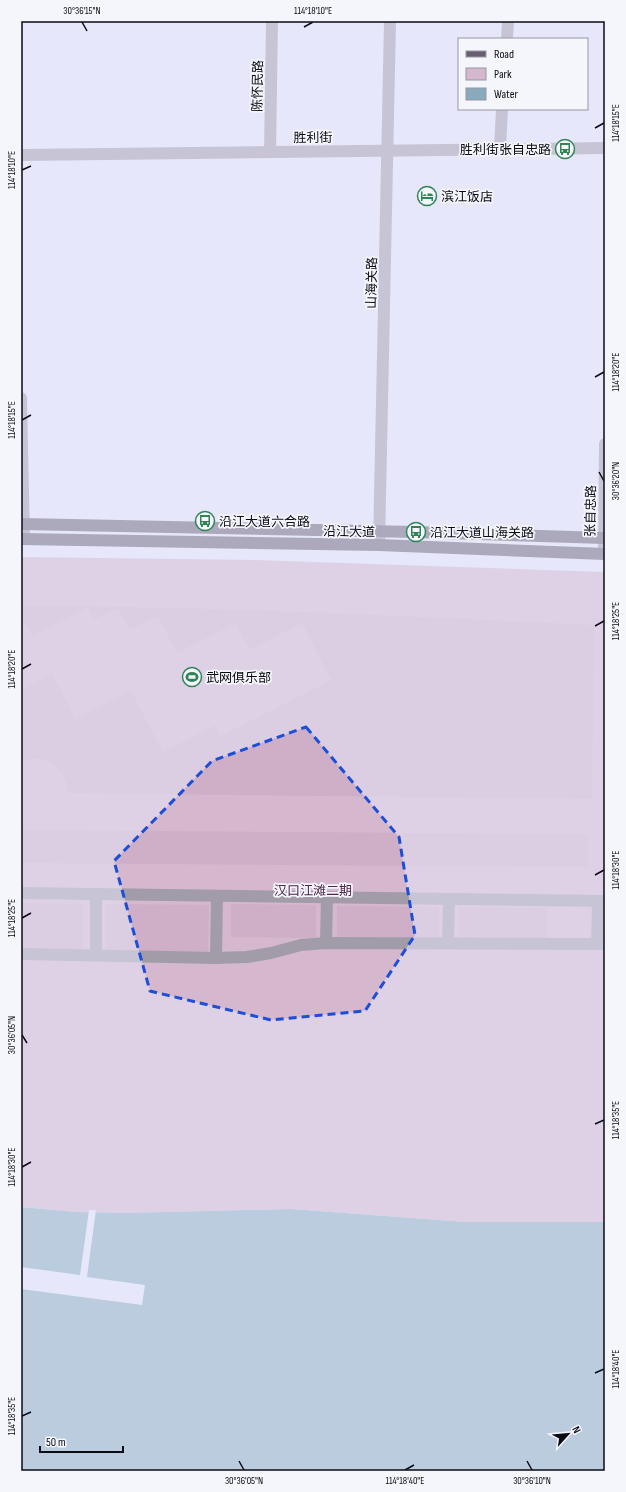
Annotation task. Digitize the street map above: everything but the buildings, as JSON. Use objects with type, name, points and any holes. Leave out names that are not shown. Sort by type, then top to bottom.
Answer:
[{"type":"main road","name":"沿江大道","points":[[22,524],[604,538]]},
{"type":"main road","name":"沿江大道","points":[[23,539],[379,545],[604,554]]},
{"type":"street","name":"陈怀民路","points":[[270,152],[272,21]]},
{"type":"street","name":"山海关路","points":[[379,545],[390,21]]},
{"type":"street","points":[[507,38],[508,21]]},
{"type":"street","points":[[500,149],[502,110]]},
{"type":"street","name":"胜利街","points":[[21,155],[605,148]]},
{"type":"street","points":[[21,398],[23,539]]},
{"type":"street","name":"张自忠路","points":[[604,554],[605,444]]},
{"type":"street","points":[[21,893],[602,901],[601,944],[326,943],[308,944],[253,956],[216,958],[21,954]]},
{"type":"street","points":[[96,894],[96,955]]},
{"type":"street","points":[[216,958],[217,896]]},
{"type":"street","points":[[326,943],[327,897]]},
{"type":"street","points":[[448,943],[449,899]]},
{"type":"highlighted area","points":[[306,727],[399,837],[415,935],[365,1011],[271,1020],[150,991],[114,861],[212,761]]},
{"type":"green space","name":"汉口江滩二期","points":[[21,557],[256,560],[605,572],[605,1222],[465,1222],[291,1209],[127,1213],[76,1212],[21,1207]]},
{"type":"shaded area","points":[[21,606],[93,606],[236,610],[594,625],[592,799],[68,793],[63,776],[59,769],[53,764],[39,759],[21,761],[21,690],[52,674],[75,719],[131,691],[163,752],[215,725],[221,736],[331,680],[302,623],[250,650],[236,623],[177,653],[158,616],[130,630],[118,608],[94,620],[88,607],[32,636],[21,614]]},
{"type":"shaded area","points":[[21,830],[588,834],[588,867],[21,863]]},
{"type":"shaded area","points":[[21,903],[83,904],[83,950],[21,950]]},
{"type":"shaded area","points":[[106,904],[209,905],[208,952],[106,951]]},
{"type":"shaded area","points":[[231,904],[316,905],[316,938],[231,937]]},
{"type":"shaded area","points":[[337,906],[439,907],[439,939],[337,938]]},
{"type":"shaded area","points":[[459,907],[547,908],[547,940],[459,939]]},
{"type":"water","points":[[21,1207],[76,1212],[127,1213],[291,1209],[465,1222],[605,1222],[605,1471],[21,1471]]},
{"type":"pier","points":[[89,1210],[96,1210],[87,1277],[145,1285],[142,1305],[21,1289],[21,1267],[80,1275]]},
{"type":"place","name":"胜利街张自忠路","points":[[565,149]]},
{"type":"place","name":"滨江饭店","points":[[427,196]]},
{"type":"place","name":"沿江大道六合路","points":[[205,521]]},
{"type":"place","name":"沿江大道山海关路","points":[[416,532]]},
{"type":"place","name":"武网俱乐部","points":[[192,677]]}]
